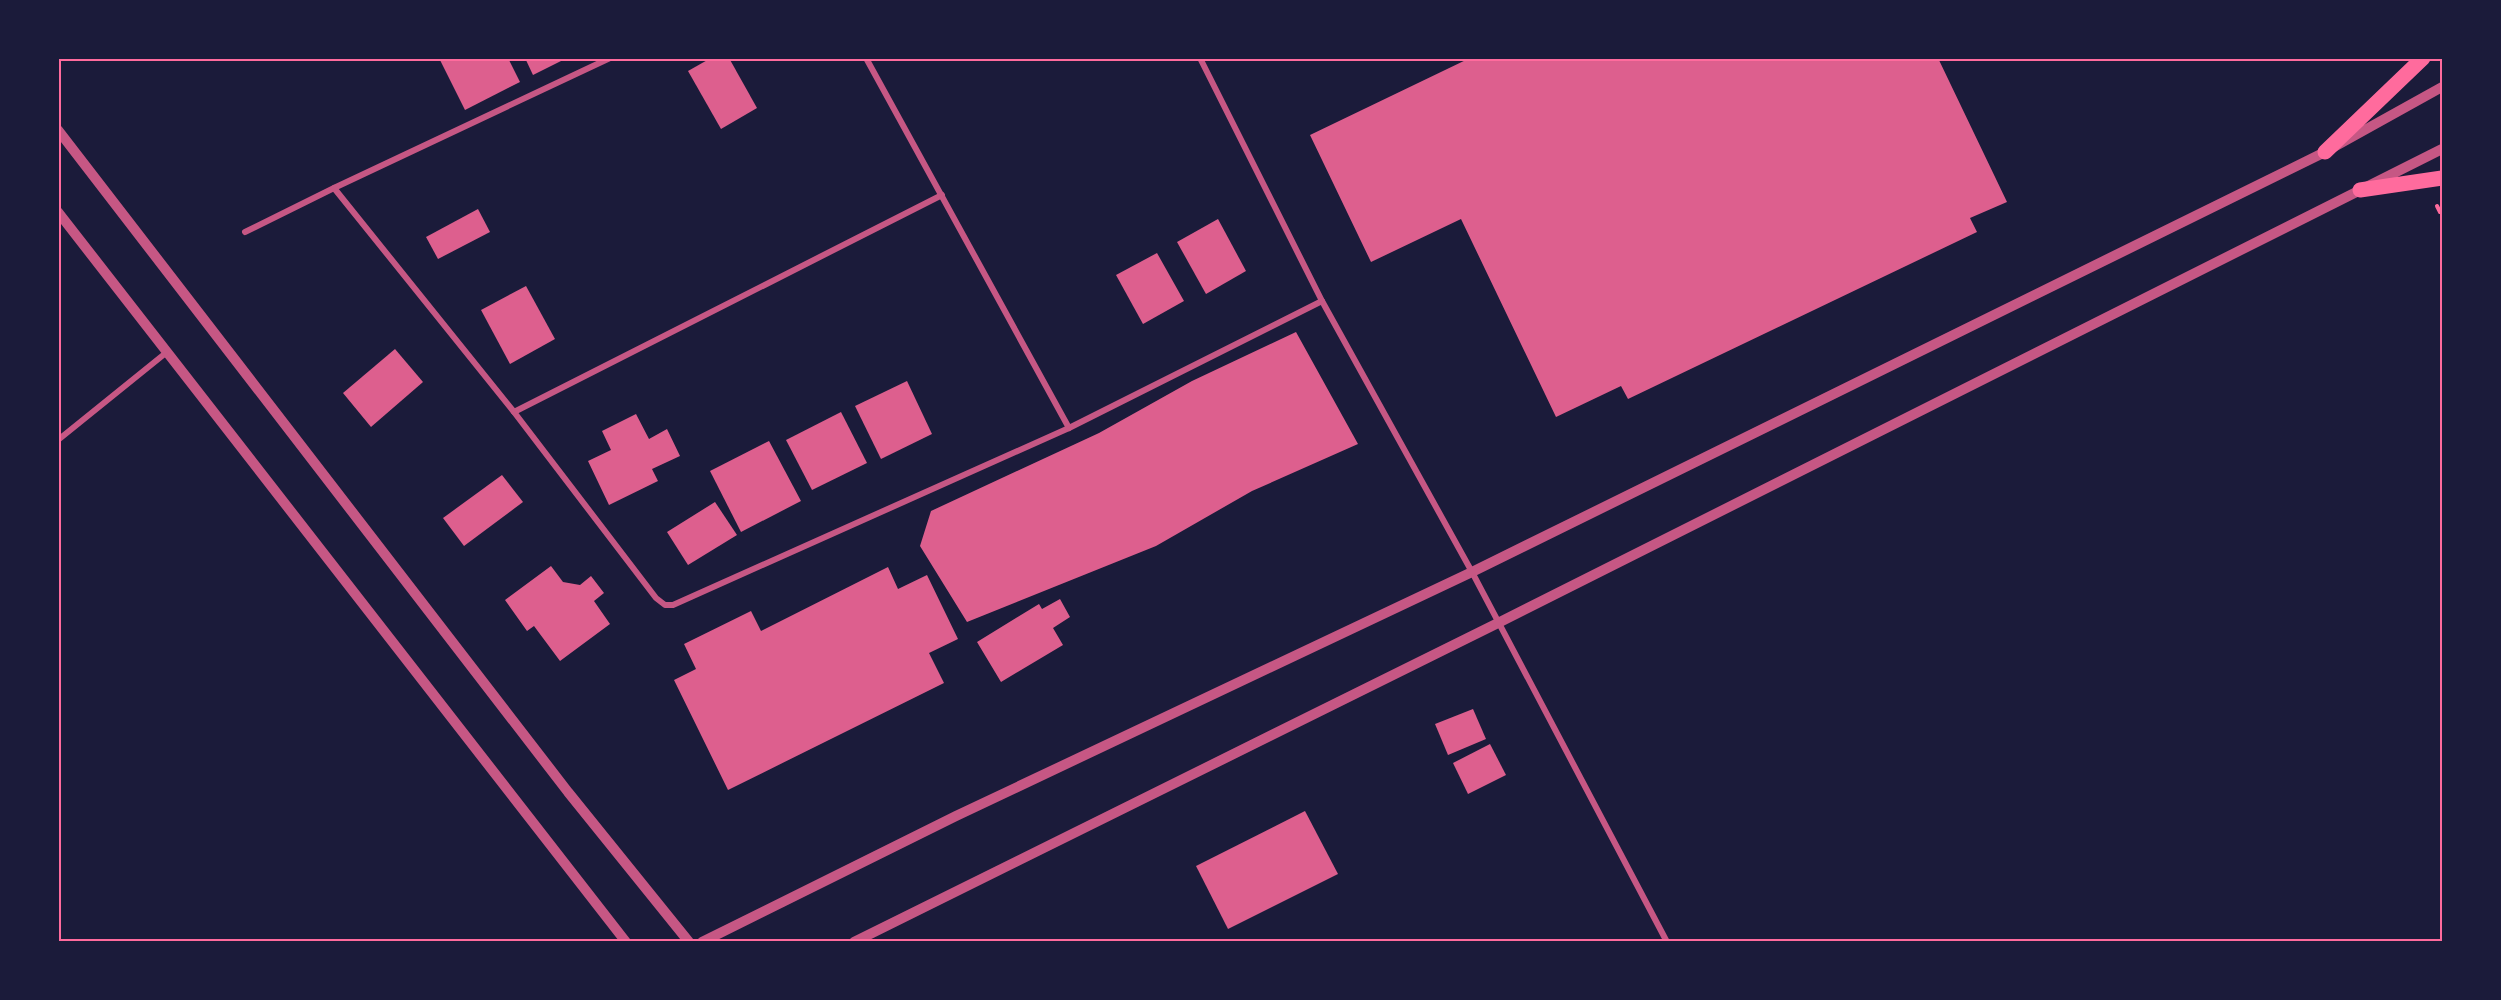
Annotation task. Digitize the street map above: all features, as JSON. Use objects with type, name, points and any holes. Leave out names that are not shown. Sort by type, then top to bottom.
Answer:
[{"type":"main road","points":[[2325,152],[2423,58]]},
{"type":"main road","points":[[2360,190],[2442,178]]},
{"type":"street","points":[[245,232],[610,58]]},
{"type":"street","points":[[866,58],[1069,428]]},
{"type":"street","points":[[1200,58],[1322,301],[1472,572],[1667,942]]},
{"type":"street","points":[[702,942],[956,816],[1472,572],[2325,152],[2442,87]]},
{"type":"street","points":[[58,130],[561,782],[689,942]]},
{"type":"street","points":[[854,942],[1498,623],[2442,149]]},
{"type":"street","points":[[334,188],[514,412],[656,598],[664,604],[673,605],[1069,428],[1322,301]]},
{"type":"street","points":[[514,412],[942,195]]},
{"type":"street","points":[[58,212],[626,942]]},
{"type":"street","points":[[58,440],[167,352]]},
{"type":"path","points":[[2437,206],[2440,212],[2442,211]]},
{"type":"building","points":[[439,58],[508,58],[520,82],[465,110]]},
{"type":"building","points":[[525,58],[567,58],[533,75]]},
{"type":"building","points":[[711,58],[729,58],[757,108],[721,129],[688,71]]},
{"type":"building","points":[[1470,58],[1938,58],[2007,202],[1970,218],[1977,232],[1628,399],[1621,386],[1556,417],[1461,219],[1371,262],[1310,135]]},
{"type":"building","points":[[478,209],[490,232],[438,259],[426,237]]},
{"type":"building","points":[[1218,219],[1246,271],[1206,294],[1177,242]]},
{"type":"building","points":[[1157,253],[1184,301],[1143,324],[1116,275]]},
{"type":"building","points":[[526,286],[555,339],[510,364],[481,310]]},
{"type":"building","points":[[1296,332],[1358,444],[1252,491],[1156,546],[967,622],[920,546],[931,511],[1099,433],[1192,381]]},
{"type":"building","points":[[395,349],[423,382],[371,427],[343,393]]},
{"type":"building","points":[[907,381],[932,434],[881,459],[855,406]]},
{"type":"building","points":[[841,412],[867,463],[812,490],[786,440]]},
{"type":"building","points":[[636,414],[649,439],[667,429],[680,456],[652,469],[658,481],[609,505],[588,461],[611,450],[602,431]]},
{"type":"building","points":[[769,441],[801,501],[741,532],[710,471]]},
{"type":"building","points":[[502,475],[523,502],[464,546],[443,518]]},
{"type":"building","points":[[715,502],[737,535],[688,565],[667,532]]},
{"type":"building","points":[[551,566],[563,582],[580,585],[591,576],[604,593],[594,601],[610,624],[560,661],[534,626],[527,631],[505,600]]},
{"type":"building","points":[[888,567],[898,589],[927,575],[958,639],[929,653],[944,683],[728,790],[674,680],[696,669],[684,644],[751,611],[761,631]]},
{"type":"building","points":[[1060,599],[1070,617],[1053,628],[1063,645],[1001,682],[977,642],[1039,604],[1042,609]]},
{"type":"building","points":[[1473,709],[1486,739],[1448,755],[1435,724]]},
{"type":"building","points":[[1490,744],[1506,775],[1468,794],[1453,763]]},
{"type":"building","points":[[1305,811],[1338,874],[1228,929],[1196,866]]}]
